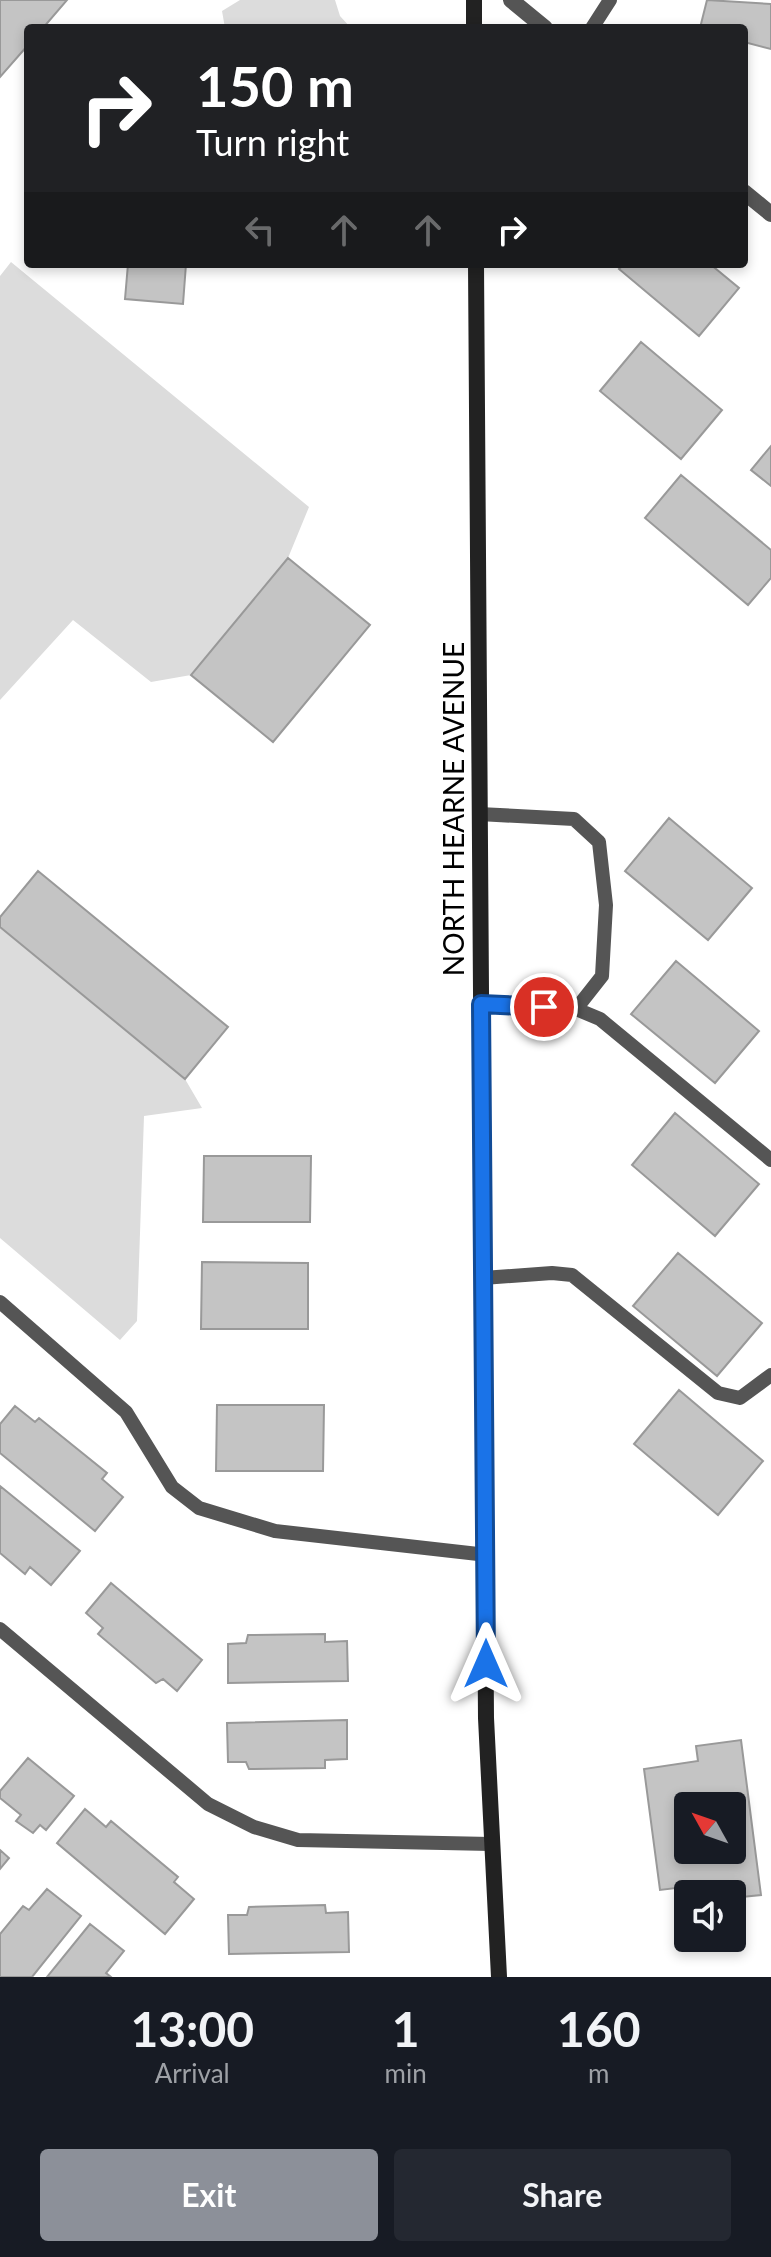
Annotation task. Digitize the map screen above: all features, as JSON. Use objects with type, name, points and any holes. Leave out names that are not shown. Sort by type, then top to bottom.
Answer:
[{"type":"main road","points":[[474,0],[474,24]]},
{"type":"main road","name":"NORTH HEARNE AVENUE","points":[[476,268],[483,1278],[491,1844],[499,1977]]},
{"type":"street","points":[[511,0],[540,24]]},
{"type":"street","points":[[748,195],[771,214]]},
{"type":"lane","points":[[595,24],[610,0]]},
{"type":"lane","points":[[479,814],[574,819],[599,842],[606,905],[602,976],[576,1009]]},
{"type":"lane","points":[[481,1004],[576,1009],[600,1019],[771,1160]]},
{"type":"lane","points":[[483,1278],[552,1273],[572,1275],[718,1393],[740,1398],[771,1375]]},
{"type":"lane","points":[[0,1302],[126,1412],[172,1487],[199,1508],[275,1531],[487,1555]]},
{"type":"lane","points":[[0,1629],[208,1804],[254,1827],[298,1840],[491,1844]]},
{"type":"shaded area","points":[[240,0],[335,0],[340,16],[347,24],[224,24],[222,11]]},
{"type":"shaded area","points":[[11,262],[309,507],[288,558],[191,675],[151,682],[73,620],[0,700],[0,276]]},
{"type":"shaded area","points":[[0,927],[185,1079],[202,1108],[144,1116],[137,1321],[120,1340],[0,1238]]},
{"type":"building","points":[[0,0],[67,0],[46,24],[24,24],[24,50],[0,77]]},
{"type":"building","points":[[707,0],[771,4],[771,49],[748,43],[748,24],[701,24]]},
{"type":"building","points":[[128,268],[186,268],[183,304],[125,299]]},
{"type":"building","points":[[715,268],[739,288],[699,336],[619,269]]},
{"type":"building","points":[[641,342],[722,410],[681,459],[600,391]]},
{"type":"building","points":[[771,446],[771,486],[751,470]]},
{"type":"building","points":[[681,475],[771,550],[771,578],[748,605],[645,518]]},
{"type":"building","points":[[288,558],[370,625],[273,742],[191,675]]},
{"type":"building","points":[[669,818],[752,888],[708,940],[625,871]]},
{"type":"building","points":[[38,871],[228,1027],[185,1079],[0,927],[0,917]]},
{"type":"building","points":[[676,961],[759,1031],[715,1083],[631,1014]]},
{"type":"building","points":[[675,1113],[759,1184],[715,1236],[632,1165]]},
{"type":"building","points":[[204,1156],[311,1156],[310,1222],[203,1222]]},
{"type":"building","points":[[678,1253],[762,1323],[717,1376],[633,1306]]},
{"type":"building","points":[[202,1262],[308,1263],[308,1329],[201,1329]]},
{"type":"building","points":[[679,1390],[763,1461],[718,1515],[634,1444]]},
{"type":"building","points":[[217,1405],[324,1405],[323,1471],[216,1471]]},
{"type":"building","points":[[15,1406],[35,1422],[39,1418],[107,1473],[102,1479],[123,1497],[95,1531],[0,1453],[0,1424]]},
{"type":"building","points":[[0,1486],[80,1551],[51,1585],[30,1567],[25,1574],[0,1553]]},
{"type":"building","points":[[111,1583],[202,1660],[177,1691],[163,1679],[156,1683],[98,1634],[103,1628],[86,1613]]},
{"type":"building","points":[[325,1634],[325,1642],[347,1641],[348,1681],[228,1683],[228,1644],[246,1643],[248,1635]]},
{"type":"building","points":[[347,1720],[347,1759],[325,1760],[325,1768],[249,1769],[246,1762],[228,1762],[227,1723]]},
{"type":"building","points":[[741,1740],[761,1895],[746,1897],[746,1880],[674,1880],[674,1888],[660,1890],[644,1769],[698,1761],[696,1746]]},
{"type":"building","points":[[28,1758],[74,1796],[46,1830],[40,1825],[33,1833],[16,1821],[21,1815],[0,1798],[0,1791]]},
{"type":"building","points":[[85,1809],[106,1827],[111,1821],[178,1877],[174,1882],[194,1899],[165,1934],[57,1843]]},
{"type":"building","points":[[0,1850],[9,1858],[0,1869]]},
{"type":"building","points":[[47,1889],[81,1916],[32,1977],[0,1977],[0,1934],[23,1906],[29,1910]]},
{"type":"building","points":[[325,1905],[326,1913],[348,1912],[349,1952],[229,1954],[228,1915],[247,1915],[249,1907]]},
{"type":"building","points":[[90,1924],[124,1951],[106,1973],[111,1977],[47,1977]]},
{"type":"route","points":[[486,1664],[481,1004],[544,1007]]}]
